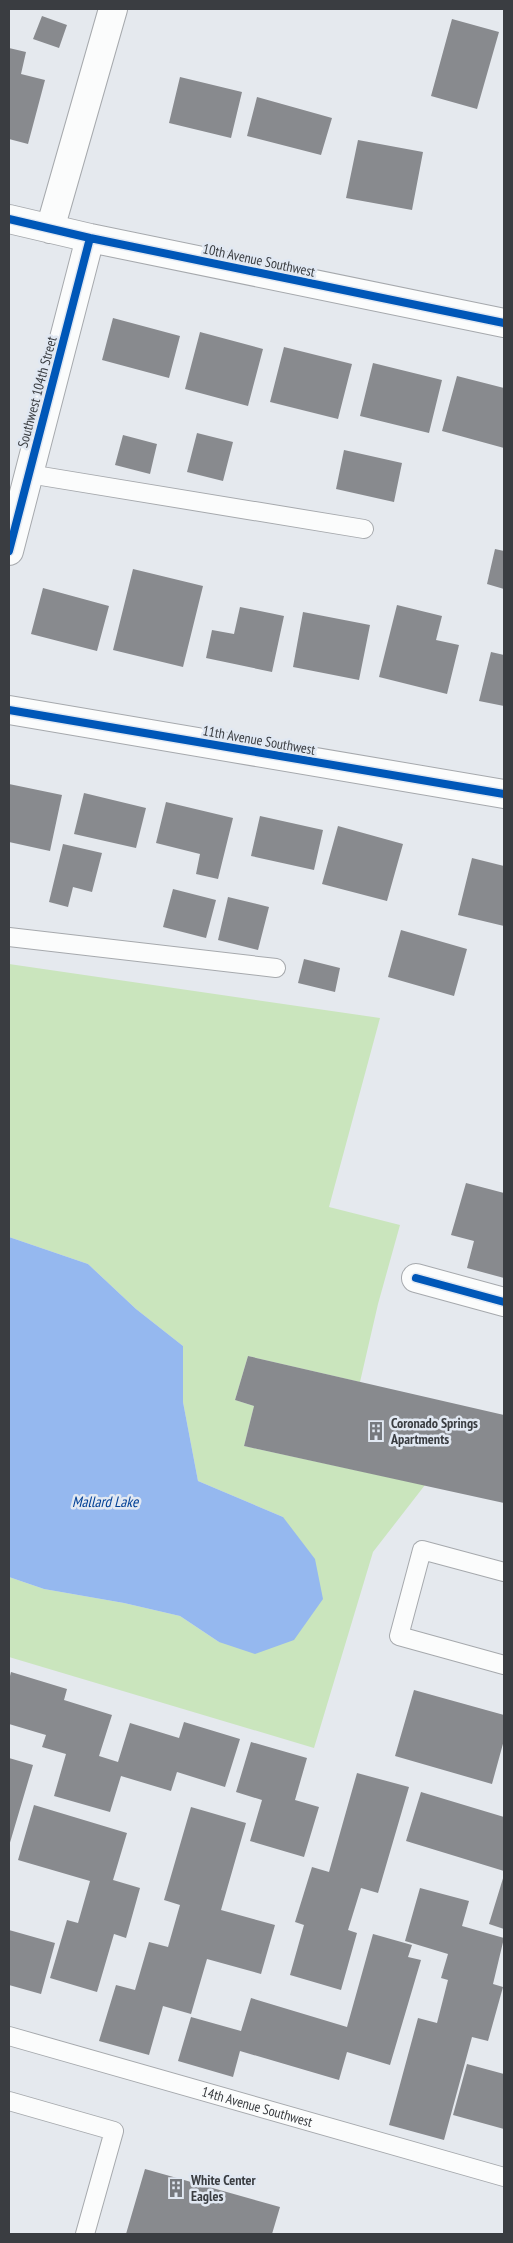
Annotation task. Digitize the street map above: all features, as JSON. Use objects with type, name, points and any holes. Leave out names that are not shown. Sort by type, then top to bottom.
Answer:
[{"type":"street","points":[[50,229],[114,9]]},
{"type":"street","name":"10th Avenue Southwest","points":[[9,219],[90,238],[504,323]]},
{"type":"street","name":"Southwest 104th Street","points":[[9,551],[90,238]]},
{"type":"street","name":"11th Avenue Southwest","points":[[9,710],[504,794]]},
{"type":"street","points":[[416,1278],[504,1302]]},
{"type":"lane","points":[[29,474],[364,529]]},
{"type":"lane","points":[[9,937],[276,968]]},
{"type":"lane","points":[[504,1572],[422,1550],[398,1636],[504,1665]]},
{"type":"lane","name":"14th Avenue Southwest","points":[[9,2036],[504,2177]]},
{"type":"lane","points":[[9,2102],[114,2131],[85,2234]]},
{"type":"green space","points":[[9,964],[380,1018],[329,1207],[400,1225],[378,1304],[360,1382],[248,1356],[235,1400],[254,1406],[244,1446],[425,1485],[373,1552],[314,1748],[9,1657],[9,1577],[44,1589],[124,1603],[180,1616],[219,1642],[283,1517],[198,1481],[183,1402],[183,1346],[136,1309],[88,1264],[9,1237]]},
{"type":"water","name":"Mallard Lake","points":[[9,1237],[88,1264],[136,1309],[183,1346],[183,1402],[198,1481],[283,1517],[315,1559],[323,1599],[294,1640],[255,1654],[219,1642],[180,1616],[124,1603],[44,1589],[9,1577]]},
{"type":"building","points":[[42,16],[67,25],[59,48],[33,39]]},
{"type":"building","points":[[452,19],[499,32],[477,109],[431,96]]},
{"type":"building","points":[[9,48],[26,52],[21,74],[45,80],[28,144],[9,139]]},
{"type":"building","points":[[180,77],[242,92],[231,138],[169,123]]},
{"type":"building","points":[[257,97],[332,118],[321,155],[247,136]]},
{"type":"building","points":[[358,140],[423,152],[412,210],[346,198]]},
{"type":"building","points":[[113,318],[180,336],[169,378],[102,360]]},
{"type":"building","points":[[200,332],[263,349],[248,406],[185,389]]},
{"type":"building","points":[[284,347],[352,364],[338,419],[270,402]]},
{"type":"building","points":[[373,363],[442,380],[429,433],[360,416]]},
{"type":"building","points":[[457,376],[504,388],[504,448],[442,431]]},
{"type":"building","points":[[197,433],[233,442],[223,481],[187,472]]},
{"type":"building","points":[[123,435],[157,444],[150,474],[115,465]]},
{"type":"building","points":[[344,450],[402,463],[394,502],[336,489]]},
{"type":"building","points":[[495,549],[504,551],[504,589],[487,584]]},
{"type":"building","points":[[133,569],[203,586],[183,667],[113,650]]},
{"type":"building","points":[[43,588],[109,606],[97,651],[31,634]]},
{"type":"building","points":[[397,605],[442,616],[436,640],[459,645],[447,694],[379,677]]},
{"type":"building","points":[[240,607],[284,616],[272,672],[206,658],[212,630],[234,634]]},
{"type":"building","points":[[303,612],[370,625],[359,680],[293,667]]},
{"type":"building","points":[[491,652],[504,655],[504,706],[479,701]]},
{"type":"building","points":[[9,784],[62,795],[50,851],[9,842]]},
{"type":"building","points":[[84,793],[146,808],[136,848],[74,834]]},
{"type":"building","points":[[166,802],[233,818],[218,879],[196,874],[200,854],[156,843]]},
{"type":"building","points":[[260,816],[323,830],[314,870],[251,856]]},
{"type":"building","points":[[338,826],[403,844],[387,901],[322,884]]},
{"type":"building","points":[[63,844],[102,853],[92,892],[73,887],[68,907],[49,902]]},
{"type":"building","points":[[472,858],[504,866],[504,926],[458,915]]},
{"type":"building","points":[[173,889],[216,900],[206,938],[163,927]]},
{"type":"building","points":[[228,897],[269,907],[258,950],[218,940]]},
{"type":"building","points":[[401,930],[467,949],[454,996],[388,977]]},
{"type":"building","points":[[304,959],[340,968],[335,992],[298,983]]},
{"type":"building","points":[[466,1183],[504,1193],[504,1278],[467,1268],[474,1241],[451,1235]]},
{"type":"building","name":"Coronado Springs Apartments","points":[[248,1356],[504,1415],[504,1503],[244,1446],[254,1406],[235,1400]]},
{"type":"building","points":[[11,1672],[67,1689],[64,1700],[112,1715],[99,1756],[118,1762],[130,1723],[179,1738],[184,1722],[240,1739],[225,1787],[177,1772],[171,1791],[121,1776],[110,1812],[54,1796],[66,1754],[42,1747],[46,1735],[9,1724],[9,1680]]},
{"type":"building","points":[[414,1690],[504,1715],[504,1740],[492,1784],[395,1756]]},
{"type":"building","points":[[251,1742],[307,1758],[295,1800],[319,1807],[304,1857],[250,1841],[262,1800],[236,1792]]},
{"type":"building","points":[[9,1758],[33,1765],[9,1846]]},
{"type":"building","points":[[357,1773],[409,1787],[378,1893],[361,1888],[348,1930],[357,1933],[341,1990],[290,1975],[304,1925],[295,1922],[312,1867],[329,1872]]},
{"type":"building","points":[[421,1792],[504,1817],[504,1871],[406,1841]]},
{"type":"building","points":[[34,1805],[127,1833],[113,1880],[140,1888],[126,1938],[114,1934],[97,1992],[50,1978],[67,1920],[78,1923],[90,1881],[18,1860]]},
{"type":"building","points":[[191,1807],[246,1823],[221,1910],[275,1925],[261,1974],[207,1959],[191,2014],[163,2006],[149,2055],[99,2041],[116,1985],[135,1990],[149,1942],[168,1947],[180,1905],[164,1900]]},
{"type":"building","points":[[504,1875],[504,1929],[489,1924]]},
{"type":"building","points":[[420,1888],[469,1901],[462,1926],[504,1938],[493,1984],[503,1987],[488,2041],[472,2037],[444,2140],[389,2125],[418,2018],[437,2023],[448,1980],[441,1978],[448,1954],[405,1941]]},
{"type":"building","points":[[9,1930],[55,1943],[41,1994],[9,1985]]},
{"type":"building","points":[[373,1934],[412,1945],[408,1957],[421,1960],[390,2065],[347,2052],[339,2080],[240,2051],[233,2077],[178,2061],[191,2017],[241,2031],[251,1998],[347,2027]]},
{"type":"building","points":[[467,2064],[504,2074],[504,2129],[453,2115]]},
{"type":"building","name":"White Center Eagles","points":[[145,2169],[280,2207],[272,2234],[126,2234]]},
{"type":"cycle path","points":[[9,219],[90,238],[504,323]]},
{"type":"cycle path","points":[[9,551],[90,238]]},
{"type":"cycle path","points":[[9,710],[504,794]]},
{"type":"cycle path","points":[[416,1278],[504,1302]]},
{"type":"place","name":"Coronado Springs Apartments","points":[[376,1431]]},
{"type":"place","name":"White Center Eagles","points":[[176,2188]]}]
